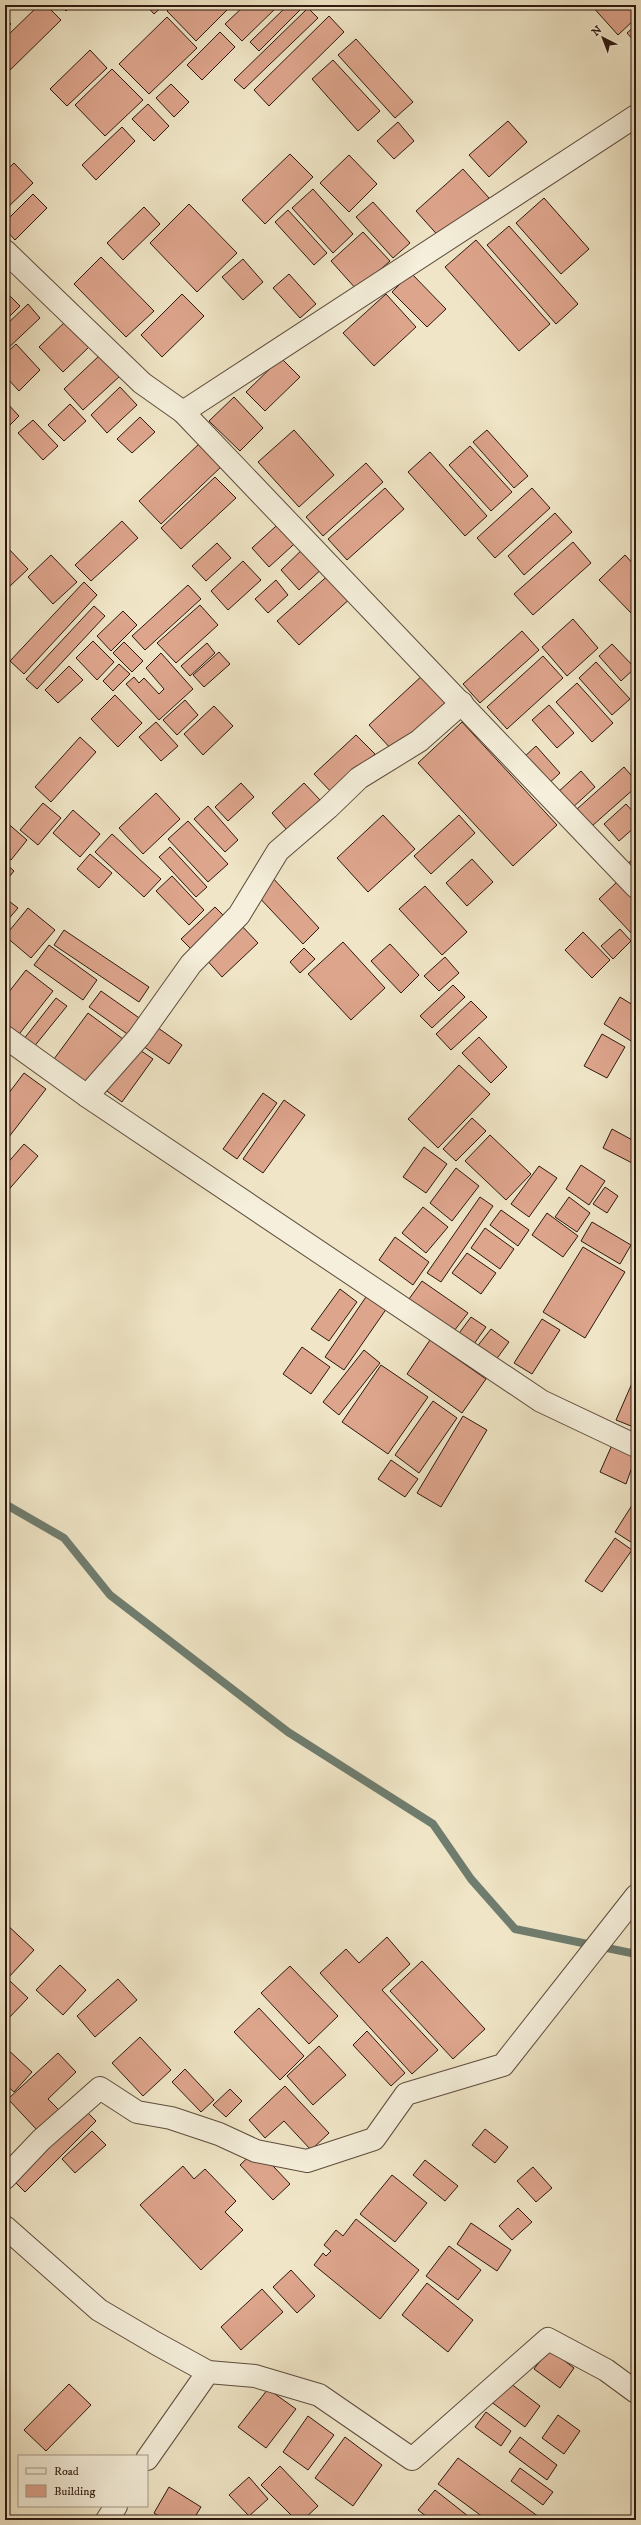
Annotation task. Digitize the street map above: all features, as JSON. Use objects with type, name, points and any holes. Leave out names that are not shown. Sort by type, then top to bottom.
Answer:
[{"type":"street","points":[[183,412],[636,116]]},
{"type":"street","points":[[9,262],[142,384],[183,412],[636,887]]},
{"type":"street","points":[[86,1096],[139,1037],[192,964],[239,915],[278,851],[328,808],[359,778],[420,742],[462,703]]},
{"type":"street","points":[[5,1037],[86,1096],[541,1401],[636,1446]]},
{"type":"street","points":[[5,2178],[41,2140],[100,2088],[137,2112],[171,2118],[219,2134],[256,2151],[307,2161],[374,2138],[406,2094],[503,2064],[636,1896]]},
{"type":"street","points":[[5,2227],[99,2310],[208,2372],[256,2376],[319,2395],[412,2459],[548,2339],[606,2370],[636,2392]]},
{"type":"street","points":[[148,2458],[208,2372]]},
{"type":"street","points":[[107,2520],[115,2507]]},
{"type":"building","points":[[39,5],[46,5],[61,20],[5,75],[5,38]]},
{"type":"building","points":[[60,5],[72,5],[66,11]]},
{"type":"building","points":[[146,5],[164,5],[154,14]]},
{"type":"building","points":[[173,5],[224,5],[228,9],[196,41],[167,11]]},
{"type":"building","points":[[245,5],[279,5],[242,41],[225,24]]},
{"type":"building","points":[[288,5],[305,5],[259,51],[250,42]]},
{"type":"building","points":[[591,5],[629,5],[636,12],[636,18],[618,35]]},
{"type":"building","points":[[308,8],[318,18],[244,89],[234,80]]},
{"type":"building","points":[[329,16],[344,32],[269,106],[254,90]]},
{"type":"building","points":[[167,17],[197,48],[149,94],[119,64]]},
{"type":"building","points":[[5,18],[11,24],[5,30]]},
{"type":"building","points":[[636,25],[636,43],[627,33]]},
{"type":"building","points":[[220,32],[235,47],[202,80],[187,65]]},
{"type":"building","points":[[356,39],[413,102],[395,118],[338,55]]},
{"type":"building","points":[[90,50],[107,68],[67,106],[50,89]]},
{"type":"building","points":[[333,60],[380,111],[358,131],[312,79]]},
{"type":"building","points":[[112,69],[143,100],[105,136],[75,105]]},
{"type":"building","points":[[171,84],[189,102],[174,117],[156,98]]},
{"type":"building","points":[[148,104],[169,126],[154,141],[132,119]]},
{"type":"building","points":[[508,121],[527,142],[489,177],[469,155]]},
{"type":"building","points":[[398,122],[414,141],[394,159],[377,141]]},
{"type":"building","points":[[122,127],[135,141],[96,180],[82,165]]},
{"type":"building","points":[[290,154],[313,177],[265,224],[242,200]]},
{"type":"building","points":[[349,155],[377,184],[349,212],[320,183]]},
{"type":"building","points":[[14,163],[33,183],[5,210],[5,172]]},
{"type":"building","points":[[463,169],[489,198],[442,240],[416,211]]},
{"type":"building","points":[[313,189],[353,234],[333,253],[292,208]]},
{"type":"building","points":[[33,194],[47,208],[15,240],[5,229],[5,222]]},
{"type":"building","points":[[544,198],[589,249],[561,274],[516,223]]},
{"type":"building","points":[[373,202],[410,243],[393,258],[356,217]]},
{"type":"building","points":[[189,204],[237,253],[197,292],[150,243]]},
{"type":"building","points":[[144,207],[160,224],[123,260],[107,243]]},
{"type":"building","points":[[288,210],[327,253],[314,265],[275,222]]},
{"type":"building","points":[[509,226],[578,304],[556,324],[487,245]]},
{"type":"building","points":[[363,232],[390,261],[357,290],[331,261]]},
{"type":"building","points":[[476,240],[550,324],[519,351],[445,267]]},
{"type":"building","points":[[101,257],[154,311],[126,337],[74,284]]},
{"type":"building","points":[[243,259],[263,282],[243,300],[222,277]]},
{"type":"building","points":[[411,273],[446,309],[427,327],[392,292]]},
{"type":"building","points":[[289,274],[316,304],[300,318],[273,288]]},
{"type":"building","points":[[5,291],[20,306],[5,321]]},
{"type":"building","points":[[182,294],[204,316],[162,357],[141,335]]},
{"type":"building","points":[[386,294],[416,327],[374,366],[343,333]]},
{"type":"building","points":[[28,304],[40,318],[5,351],[5,326]]},
{"type":"building","points":[[67,320],[90,346],[63,372],[39,347]]},
{"type":"building","points":[[16,344],[40,370],[19,391],[5,376],[5,354]]},
{"type":"building","points":[[100,355],[120,376],[83,410],[64,389]]},
{"type":"building","points":[[281,358],[300,377],[265,411],[246,392]]},
{"type":"building","points":[[120,387],[137,405],[107,433],[91,415]]},
{"type":"building","points":[[234,397],[263,428],[240,451],[209,421]]},
{"type":"building","points":[[5,401],[19,416],[5,430]]},
{"type":"building","points":[[70,404],[86,421],[64,441],[48,425]]},
{"type":"building","points":[[140,417],[155,432],[132,453],[117,439]]},
{"type":"building","points":[[33,420],[58,446],[43,460],[18,433]]},
{"type":"building","points":[[294,430],[334,475],[299,507],[258,462]]},
{"type":"building","points":[[487,430],[528,476],[514,488],[473,442]]},
{"type":"building","points":[[200,443],[222,466],[161,524],[139,501]]},
{"type":"building","points":[[470,446],[512,492],[491,511],[449,465]]},
{"type":"building","points":[[430,452],[487,516],[465,536],[408,472]]},
{"type":"building","points":[[366,463],[383,482],[323,536],[306,517]]},
{"type":"building","points":[[215,477],[236,498],[181,549],[161,528]]},
{"type":"building","points":[[385,488],[404,509],[347,560],[328,539]]},
{"type":"building","points":[[532,488],[550,508],[495,558],[477,538]]},
{"type":"building","points":[[5,499],[10,504],[5,509]]},
{"type":"building","points":[[555,513],[572,532],[524,575],[508,556]]},
{"type":"building","points":[[286,517],[303,536],[269,567],[252,548]]},
{"type":"building","points":[[122,521],[138,538],[91,581],[75,565]]},
{"type":"building","points":[[573,542],[591,563],[533,615],[514,594]]},
{"type":"building","points":[[217,543],[231,558],[206,581],[192,566]]},
{"type":"building","points":[[5,545],[28,569],[9,587],[5,583]]},
{"type":"building","points":[[306,546],[325,566],[299,590],[281,570]]},
{"type":"building","points":[[51,555],[77,582],[53,604],[28,577]]},
{"type":"building","points":[[625,555],[636,567],[636,610],[632,614],[599,580]]},
{"type":"building","points":[[243,561],[261,580],[228,610],[211,591]]},
{"type":"building","points":[[332,572],[353,596],[299,645],[277,621]]},
{"type":"building","points":[[276,580],[288,595],[268,613],[255,599]]},
{"type":"building","points":[[84,582],[97,595],[24,674],[10,661]]},
{"type":"building","points":[[188,585],[201,599],[145,650],[132,636]]},
{"type":"building","points":[[200,605],[218,625],[176,663],[157,643]]},
{"type":"building","points":[[94,606],[105,616],[37,689],[26,679]]},
{"type":"building","points":[[123,611],[137,625],[111,651],[97,636]]},
{"type":"building","points":[[573,619],[598,648],[567,676],[542,647]]},
{"type":"building","points":[[522,631],[539,650],[480,703],[463,684]]},
{"type":"building","points":[[93,641],[114,662],[97,680],[76,658]]},
{"type":"building","points":[[124,642],[143,661],[132,672],[113,653]]},
{"type":"building","points":[[207,643],[215,653],[190,676],[181,666]]},
{"type":"building","points":[[612,644],[635,668],[621,681],[599,656]]},
{"type":"building","points":[[219,652],[230,664],[204,687],[193,675]]},
{"type":"building","points":[[161,653],[193,689],[159,720],[126,684],[134,677],[139,683],[144,678],[159,694],[164,689],[146,668]]},
{"type":"building","points":[[543,656],[563,678],[507,729],[487,707]]},
{"type":"building","points":[[596,662],[630,699],[612,715],[579,678]]},
{"type":"building","points":[[119,664],[130,674],[113,691],[103,681]]},
{"type":"building","points":[[69,666],[83,680],[58,703],[45,690]]},
{"type":"building","points":[[424,674],[448,700],[393,751],[369,725]]},
{"type":"building","points":[[577,683],[613,723],[592,742],[556,702]]},
{"type":"building","points":[[115,695],[142,723],[118,747],[91,719]]},
{"type":"building","points":[[185,700],[198,715],[177,735],[163,720]]},
{"type":"building","points":[[549,705],[574,733],[557,748],[532,720]]},
{"type":"building","points":[[214,706],[233,726],[203,755],[184,734]]},
{"type":"building","points":[[156,722],[178,746],[161,761],[139,737]]},
{"type":"building","points":[[462,722],[557,825],[513,866],[418,763]]},
{"type":"building","points":[[356,735],[375,754],[333,794],[314,774]]},
{"type":"building","points":[[80,737],[96,752],[51,802],[35,787]]},
{"type":"building","points":[[536,746],[560,773],[547,785],[523,758]]},
{"type":"building","points":[[624,767],[636,781],[636,787],[592,826],[577,809]]},
{"type":"building","points":[[581,771],[595,787],[571,809],[557,793]]},
{"type":"building","points":[[241,783],[254,797],[228,821],[215,807]]},
{"type":"building","points":[[304,783],[320,800],[287,830],[272,813]]},
{"type":"building","points":[[156,793],[180,819],[143,854],[119,828]]},
{"type":"building","points":[[43,803],[61,818],[38,845],[20,830]]},
{"type":"building","points":[[626,804],[636,815],[636,826],[619,841],[604,824]]},
{"type":"building","points":[[208,806],[238,840],[225,852],[194,819]]},
{"type":"building","points":[[73,810],[100,834],[80,857],[53,833]]},
{"type":"building","points":[[383,815],[415,849],[368,892],[337,858]]},
{"type":"building","points":[[459,815],[475,833],[431,874],[414,856]]},
{"type":"building","points":[[5,821],[27,840],[11,860],[5,855]]},
{"type":"building","points":[[188,821],[228,864],[208,882],[168,839]]},
{"type":"building","points":[[112,834],[161,879],[144,897],[95,852]]},
{"type":"building","points":[[170,847],[207,887],[196,897],[159,857]]},
{"type":"building","points":[[90,854],[112,873],[99,888],[77,869]]},
{"type":"building","points":[[636,856],[636,883],[623,868]]},
{"type":"building","points":[[472,859],[493,882],[467,906],[446,883]]},
{"type":"building","points":[[5,863],[14,871],[5,882]]},
{"type":"building","points":[[172,876],[204,910],[189,925],[156,891]]},
{"type":"building","points":[[271,876],[319,928],[303,944],[254,892]]},
{"type":"building","points":[[617,882],[636,902],[634,936],[599,899]]},
{"type":"building","points":[[425,886],[467,932],[442,955],[399,909]]},
{"type":"building","points":[[5,898],[18,908],[5,923]]},
{"type":"building","points":[[215,907],[229,921],[195,953],[181,939]]},
{"type":"building","points":[[28,908],[55,930],[31,958],[5,936]]},
{"type":"building","points":[[239,923],[258,943],[222,977],[204,957]]},
{"type":"building","points":[[620,929],[631,941],[613,959],[601,946]]},
{"type":"building","points":[[64,930],[149,987],[139,1002],[54,945]]},
{"type":"building","points":[[583,932],[610,960],[592,978],[565,950]]},
{"type":"building","points":[[343,942],[385,988],[351,1020],[308,974]]},
{"type":"building","points":[[390,944],[419,975],[401,993],[371,961]]},
{"type":"building","points":[[49,945],[97,980],[83,1000],[34,965]]},
{"type":"building","points":[[304,948],[315,959],[300,973],[290,962]]},
{"type":"building","points":[[445,957],[459,973],[439,991],[424,976]]},
{"type":"building","points":[[26,970],[53,991],[16,1038],[5,1029],[5,997]]},
{"type":"building","points":[[453,985],[465,997],[432,1028],[420,1016]]},
{"type":"building","points":[[101,991],[145,1022],[133,1038],[89,1007]]},
{"type":"building","points":[[620,997],[636,1007],[636,1044],[604,1024]]},
{"type":"building","points":[[56,998],[67,1006],[33,1048],[23,1040]]},
{"type":"building","points":[[471,1001],[487,1017],[451,1050],[436,1034]]},
{"type":"building","points":[[88,1013],[123,1039],[90,1085],[54,1059]]},
{"type":"building","points":[[154,1025],[182,1045],[169,1064],[140,1044]]},
{"type":"building","points":[[602,1034],[625,1047],[607,1078],[584,1066]]},
{"type":"building","points":[[479,1037],[507,1067],[491,1083],[462,1053]]},
{"type":"building","points":[[134,1046],[153,1059],[122,1102],[104,1089]]},
{"type":"building","points":[[459,1065],[490,1094],[438,1148],[408,1119]]},
{"type":"building","points":[[24,1073],[46,1089],[5,1142],[5,1098]]},
{"type":"building","points":[[263,1093],[277,1103],[237,1159],[223,1149]]},
{"type":"building","points":[[284,1100],[305,1115],[263,1173],[243,1159]]},
{"type":"building","points":[[472,1118],[486,1131],[456,1161],[443,1149]]},
{"type":"building","points":[[612,1129],[636,1142],[634,1164],[603,1148]]},
{"type":"building","points":[[490,1135],[531,1174],[506,1200],[465,1161]]},
{"type":"building","points":[[24,1144],[38,1156],[5,1194],[5,1166]]},
{"type":"building","points":[[424,1147],[447,1164],[426,1193],[403,1177]]},
{"type":"building","points":[[581,1165],[605,1181],[589,1205],[566,1189]]},
{"type":"building","points":[[539,1166],[557,1178],[529,1217],[511,1204]]},
{"type":"building","points":[[456,1168],[479,1186],[452,1221],[430,1203]]},
{"type":"building","points":[[605,1187],[618,1196],[607,1213],[593,1204]]},
{"type":"building","points":[[480,1197],[493,1206],[441,1282],[427,1273]]},
{"type":"building","points":[[569,1197],[590,1213],[577,1232],[555,1217]]},
{"type":"building","points":[[423,1207],[448,1227],[426,1253],[402,1233]]},
{"type":"building","points":[[501,1210],[529,1230],[518,1246],[490,1225]]},
{"type":"building","points":[[547,1213],[578,1236],[563,1257],[532,1235]]},
{"type":"building","points":[[592,1222],[631,1245],[620,1264],[581,1241]]},
{"type":"building","points":[[485,1228],[514,1249],[500,1269],[471,1248]]},
{"type":"building","points":[[395,1237],[429,1262],[413,1285],[379,1260]]},
{"type":"building","points":[[583,1247],[625,1272],[585,1338],[543,1312]]},
{"type":"building","points":[[467,1253],[496,1273],[481,1294],[452,1273]]},
{"type":"building","points":[[422,1281],[468,1313],[454,1331],[409,1299]]},
{"type":"building","points":[[340,1289],[357,1302],[329,1341],[311,1329]]},
{"type":"building","points":[[368,1294],[387,1308],[344,1370],[325,1357]]},
{"type":"building","points":[[471,1317],[486,1327],[469,1351],[454,1340]]},
{"type":"building","points":[[542,1319],[560,1330],[532,1374],[514,1363]]},
{"type":"building","points":[[491,1329],[509,1342],[495,1361],[476,1348]]},
{"type":"building","points":[[430,1340],[486,1379],[462,1413],[407,1374]]},
{"type":"building","points":[[302,1347],[330,1367],[311,1394],[283,1374]]},
{"type":"building","points":[[364,1350],[380,1363],[339,1415],[323,1402]]},
{"type":"building","points":[[381,1365],[428,1397],[388,1454],[342,1422]]},
{"type":"building","points":[[636,1374],[636,1428],[616,1420]]},
{"type":"building","points":[[433,1401],[457,1418],[419,1473],[395,1455]]},
{"type":"building","points":[[463,1416],[487,1430],[441,1507],[417,1493]]},
{"type":"building","points":[[612,1445],[636,1456],[626,1484],[600,1472]]},
{"type":"building","points":[[391,1460],[418,1479],[405,1497],[378,1479]]},
{"type":"building","points":[[636,1499],[636,1541],[634,1544],[615,1532]]},
{"type":"building","points":[[615,1538],[632,1550],[602,1592],[585,1581]]},
{"type":"building","points":[[5,1923],[34,1950],[8,1978],[5,1975]]},
{"type":"building","points":[[387,1937],[410,1964],[382,1990],[438,2050],[412,2074],[320,1973],[346,1949],[359,1963]]},
{"type":"building","points":[[422,1961],[485,2029],[453,2059],[390,1991]]},
{"type":"building","points":[[60,1965],[86,1990],[63,2015],[36,1990]]},
{"type":"building","points":[[290,1966],[338,2016],[309,2044],[261,1993]]},
{"type":"building","points":[[118,1979],[137,2000],[95,2037],[77,2016]]},
{"type":"building","points":[[10,1981],[28,1998],[5,2022],[5,1986]]},
{"type":"building","points":[[259,2008],[304,2056],[280,2080],[234,2032]]},
{"type":"building","points":[[367,2031],[405,2073],[391,2086],[353,2045]]},
{"type":"building","points":[[140,2037],[171,2070],[143,2096],[112,2063]]},
{"type":"building","points":[[319,2046],[346,2075],[313,2105],[287,2076]]},
{"type":"building","points":[[5,2047],[32,2072],[14,2092],[5,2084]]},
{"type":"building","points":[[58,2053],[76,2072],[48,2099],[60,2111],[38,2131],[8,2099]]},
{"type":"building","points":[[185,2069],[214,2100],[201,2112],[172,2082]]},
{"type":"building","points":[[285,2086],[329,2133],[311,2150],[284,2121],[265,2138],[249,2120]]},
{"type":"building","points":[[230,2089],[242,2101],[226,2117],[213,2105]]},
{"type":"building","points":[[83,2108],[96,2121],[25,2192],[12,2179]]},
{"type":"building","points":[[485,2129],[508,2147],[495,2163],[472,2145]]},
{"type":"building","points":[[92,2131],[106,2145],[75,2173],[62,2159]]},
{"type":"building","points":[[257,2149],[290,2184],[273,2200],[240,2165]]},
{"type":"building","points":[[425,2160],[458,2186],[445,2201],[413,2175]]},
{"type":"building","points":[[183,2166],[194,2179],[205,2169],[236,2201],[225,2212],[243,2230],[201,2270],[140,2205]]},
{"type":"building","points":[[533,2167],[552,2188],[536,2202],[517,2181]]},
{"type":"building","points":[[392,2175],[427,2203],[395,2242],[360,2214]]},
{"type":"building","points":[[518,2208],[532,2222],[512,2240],[499,2226]]},
{"type":"building","points":[[356,2219],[419,2270],[380,2319],[314,2265],[323,2253],[326,2256],[331,2251],[324,2245],[336,2230],[343,2236]]},
{"type":"building","points":[[471,2223],[511,2250],[497,2271],[457,2244]]},
{"type":"building","points":[[449,2246],[481,2270],[458,2300],[426,2276]]},
{"type":"building","points":[[291,2270],[315,2296],[297,2313],[273,2287]]},
{"type":"building","points":[[427,2283],[473,2320],[448,2352],[402,2315]]},
{"type":"building","points":[[262,2289],[283,2312],[241,2350],[221,2327]]},
{"type":"building","points":[[549,2349],[574,2368],[560,2388],[534,2369]]},
{"type":"building","points":[[506,2380],[540,2406],[525,2427],[490,2401]]},
{"type":"building","points":[[69,2384],[91,2405],[46,2451],[24,2430]]},
{"type":"building","points":[[268,2389],[296,2409],[266,2448],[238,2427]]},
{"type":"building","points":[[486,2412],[511,2431],[501,2446],[475,2427]]},
{"type":"building","points":[[558,2415],[580,2431],[564,2454],[542,2438]]},
{"type":"building","points":[[308,2416],[334,2435],[308,2470],[283,2452]]},
{"type":"building","points":[[345,2437],[382,2465],[353,2506],[315,2478]]},
{"type":"building","points":[[520,2437],[557,2465],[547,2480],[509,2452]]},
{"type":"building","points":[[458,2458],[539,2517],[536,2520],[487,2520],[438,2484]]},
{"type":"building","points":[[280,2466],[318,2506],[303,2520],[296,2520],[261,2485]]},
{"type":"building","points":[[520,2468],[553,2492],[543,2505],[511,2481]]},
{"type":"building","points":[[249,2477],[268,2499],[249,2516],[229,2495]]},
{"type":"building","points":[[169,2487],[201,2507],[193,2520],[165,2520],[154,2513]]},
{"type":"building","points":[[435,2490],[473,2520],[431,2520],[418,2510]]},
{"type":"waterway","points":[[5,1504],[64,1538],[110,1595],[288,1732],[433,1824],[471,1879],[515,1929],[636,1954]]}]
